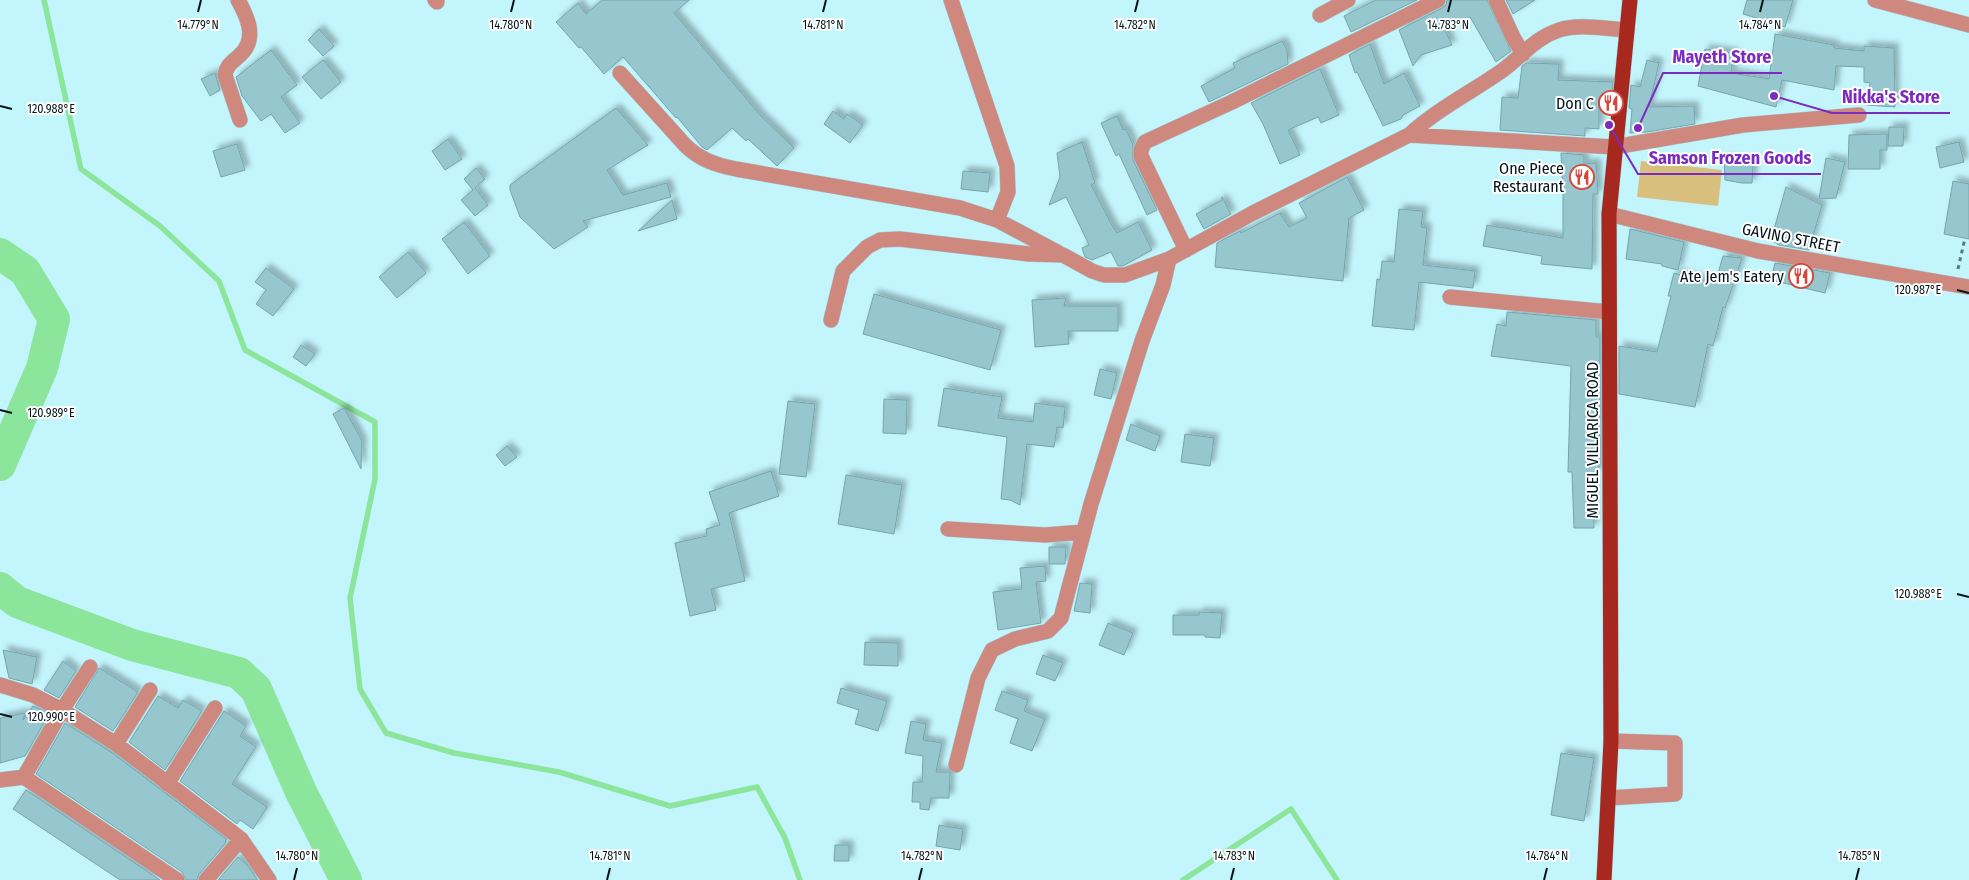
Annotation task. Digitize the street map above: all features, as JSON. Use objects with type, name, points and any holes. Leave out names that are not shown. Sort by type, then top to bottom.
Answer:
[{"type":"main road","name":"MIGUEL VILLARICA ROAD","points":[[1604,880],[1611,741],[1609,214],[1614,147],[1630,0]]},
{"type":"street","points":[[238,0],[249,20],[250,31],[245,48],[226,68],[225,75],[240,120]]},
{"type":"street","points":[[951,0],[1007,166],[1008,192],[998,220]]},
{"type":"street","points":[[1320,15],[1348,0]]},
{"type":"street","points":[[1186,250],[1141,156],[1144,142],[1232,102],[1438,0]]},
{"type":"street","points":[[1496,0],[1513,38],[1523,54]]},
{"type":"street","points":[[1875,0],[1969,25]]},
{"type":"street","points":[[620,73],[685,145],[694,154],[706,161],[736,169],[960,208],[998,220],[1092,272],[1113,276],[1144,269],[1169,259],[1253,213],[1409,135],[1426,120],[1504,69],[1541,37],[1561,29],[1580,27],[1627,30]]},
{"type":"street","points":[[1409,135],[1614,147],[1743,125],[1858,115]]},
{"type":"street","name":"GAVINO STREET","points":[[1609,214],[1758,251],[1962,286]]},
{"type":"street","points":[[831,320],[843,271],[868,247],[880,240],[900,239],[1029,254],[1063,256]]},
{"type":"street","points":[[956,765],[978,678],[992,650],[1015,640],[1048,631],[1062,618],[1083,532],[1142,341],[1163,285],[1169,259]]},
{"type":"street","points":[[1450,297],[1608,312]]},
{"type":"street","points":[[948,529],[1045,535],[1083,532]]},
{"type":"street","points":[[24,777],[62,710],[90,667]]},
{"type":"street","points":[[0,685],[33,695],[62,710],[116,744],[241,840],[268,880]]},
{"type":"street","points":[[116,744],[150,690]]},
{"type":"street","points":[[167,784],[215,708]]},
{"type":"street","points":[[1608,798],[1675,794],[1675,743],[1611,741]]},
{"type":"street","points":[[0,780],[24,777],[177,880]]},
{"type":"street","points":[[206,880],[241,840]]},
{"type":"path","points":[[1962,286],[1965,238]]},
{"type":"shaded area","points":[[1641,161],[1722,170],[1718,206],[1637,197]]},
{"type":"building","points":[[602,0],[689,0],[674,13],[760,115],[794,148],[777,166],[748,139],[746,141],[732,128],[707,150],[702,147],[623,57],[604,74],[556,22],[578,3],[586,14]]},
{"type":"building","points":[[1376,0],[1417,0],[1351,32],[1344,16]]},
{"type":"building","points":[[1447,0],[1487,0],[1511,51],[1496,62],[1470,17],[1445,30],[1452,45],[1421,55],[1413,66],[1399,30],[1442,8],[1446,5]]},
{"type":"building","points":[[1506,0],[1535,0],[1513,14]]},
{"type":"building","points":[[1747,0],[1793,0],[1785,27],[1743,14]]},
{"type":"building","points":[[319,29],[334,46],[323,56],[308,40]]},
{"type":"building","points":[[1775,34],[1834,45],[1834,48],[1864,51],[1864,46],[1894,48],[1895,107],[1867,105],[1870,83],[1864,82],[1864,67],[1836,66],[1834,90],[1782,80],[1776,107],[1698,86],[1705,49],[1734,53],[1731,73],[1769,79]]},
{"type":"building","points":[[1282,41],[1287,50],[1288,64],[1209,102],[1201,86],[1235,68],[1233,63]]},
{"type":"building","points":[[1370,44],[1384,84],[1404,73],[1420,106],[1403,115],[1401,119],[1383,126],[1357,72],[1355,73],[1349,55]]},
{"type":"building","points":[[271,50],[297,85],[281,97],[300,123],[285,133],[271,114],[261,121],[242,96],[236,77]]},
{"type":"building","points":[[323,60],[341,82],[321,99],[302,77]]},
{"type":"building","points":[[1647,60],[1659,63],[1649,107],[1694,106],[1695,124],[1630,133],[1632,109],[1629,108],[1631,85],[1640,87]]},
{"type":"building","points":[[1526,63],[1559,64],[1558,80],[1613,82],[1610,107],[1599,107],[1599,129],[1585,128],[1585,136],[1500,130],[1502,97],[1518,98],[1522,66]]},
{"type":"building","points":[[1320,69],[1339,115],[1321,123],[1318,117],[1288,130],[1300,155],[1280,164],[1263,124],[1251,103]]},
{"type":"building","points":[[215,73],[220,90],[210,96],[201,79]]},
{"type":"building","points":[[616,108],[648,145],[607,170],[623,195],[667,183],[671,197],[583,221],[588,227],[554,249],[520,217],[510,185]]},
{"type":"building","points":[[833,111],[844,119],[847,114],[863,125],[850,143],[824,124]]},
{"type":"building","points":[[1117,116],[1123,130],[1126,129],[1133,145],[1133,160],[1157,210],[1147,215],[1119,154],[1116,156],[1101,123]]},
{"type":"building","points":[[1889,127],[1904,127],[1903,146],[1888,146]]},
{"type":"building","points":[[1887,134],[1887,150],[1880,150],[1880,169],[1848,169],[1849,135]]},
{"type":"building","points":[[448,139],[462,159],[445,170],[432,151]]},
{"type":"building","points":[[1082,142],[1095,183],[1091,185],[1114,229],[1117,233],[1138,222],[1152,250],[1123,266],[1118,266],[1111,252],[1092,260],[1085,257],[1082,248],[1089,245],[1066,197],[1049,205],[1060,177],[1057,153]]},
{"type":"building","points":[[1959,142],[1964,162],[1940,168],[1936,147]]},
{"type":"building","points":[[237,144],[245,170],[221,177],[213,151]]},
{"type":"building","points":[[1561,153],[1584,155],[1584,164],[1596,163],[1598,194],[1593,194],[1592,269],[1541,264],[1542,256],[1483,246],[1487,225],[1563,238]]},
{"type":"building","points":[[1826,158],[1845,162],[1836,198],[1819,199]]},
{"type":"building","points":[[1724,159],[1753,165],[1752,183],[1725,180]]},
{"type":"building","points":[[476,168],[485,179],[475,188],[488,205],[475,216],[461,200],[473,190],[464,179]]},
{"type":"building","points":[[963,171],[990,173],[988,192],[961,189]]},
{"type":"building","points":[[1347,177],[1364,210],[1349,218],[1343,281],[1215,267],[1217,243],[1280,213],[1289,227],[1307,218],[1299,203]]},
{"type":"building","points":[[1953,181],[1969,184],[1969,239],[1944,234]]},
{"type":"building","points":[[1786,187],[1822,205],[1809,250],[1779,245],[1771,240]]},
{"type":"building","points":[[1222,197],[1231,214],[1204,229],[1196,214],[1222,200]]},
{"type":"building","points":[[672,200],[677,219],[638,231]]},
{"type":"building","points":[[1399,209],[1423,211],[1421,227],[1427,228],[1423,265],[1475,271],[1473,288],[1419,282],[1414,330],[1372,326],[1377,279],[1380,280],[1382,261],[1394,262]]},
{"type":"building","points":[[464,222],[490,256],[468,274],[442,239]]},
{"type":"building","points":[[1630,229],[1684,242],[1678,270],[1662,266],[1662,264],[1626,259]]},
{"type":"building","points":[[408,252],[426,273],[397,298],[379,277]]},
{"type":"building","points":[[1723,256],[1742,258],[1725,308],[1723,307],[1713,346],[1708,344],[1695,407],[1619,394],[1619,346],[1657,352],[1671,296],[1668,296],[1674,273],[1715,284]]},
{"type":"building","name":"Ate Jem's Eatery","points":[[1775,263],[1830,273],[1825,293],[1771,280]]},
{"type":"building","points":[[266,268],[294,289],[273,316],[256,304],[266,290],[255,282]]},
{"type":"building","points":[[874,294],[1001,330],[990,370],[863,334]]},
{"type":"building","points":[[1066,298],[1064,306],[1118,306],[1118,331],[1068,331],[1069,344],[1035,347],[1032,300]]},
{"type":"building","points":[[1507,312],[1596,320],[1596,337],[1600,337],[1600,404],[1599,472],[1593,472],[1594,528],[1574,528],[1572,472],[1568,472],[1571,366],[1491,356],[1497,324],[1506,326]]},
{"type":"building","points":[[301,345],[315,354],[306,366],[293,357]]},
{"type":"building","points":[[1100,369],[1117,373],[1111,399],[1094,395]]},
{"type":"building","points":[[944,388],[1002,397],[998,418],[1033,422],[1035,403],[1065,407],[1063,428],[1057,427],[1054,447],[1027,444],[1020,505],[1010,500],[1001,499],[1007,437],[938,426]]},
{"type":"building","points":[[884,399],[907,400],[906,434],[883,433]]},
{"type":"building","points":[[788,401],[815,404],[806,477],[779,474]]},
{"type":"building","points":[[344,408],[362,441],[361,469],[333,414]]},
{"type":"building","points":[[1131,424],[1160,436],[1155,451],[1126,440]]},
{"type":"building","points":[[1185,434],[1214,438],[1210,466],[1181,462]]},
{"type":"building","points":[[507,446],[517,457],[505,466],[496,455]]},
{"type":"building","points":[[771,471],[779,496],[729,513],[745,581],[711,589],[716,610],[690,616],[675,543],[707,536],[706,529],[720,525],[709,492]]},
{"type":"building","points":[[846,475],[902,485],[894,534],[838,524]]},
{"type":"building","points":[[1049,547],[1066,547],[1065,564],[1049,564]]},
{"type":"building","points":[[1045,566],[1046,581],[1036,582],[1041,623],[998,630],[993,592],[1022,589],[1020,568]]},
{"type":"building","points":[[1080,583],[1092,584],[1090,613],[1074,611]]},
{"type":"building","points":[[1199,612],[1222,613],[1220,638],[1205,637],[1205,635],[1173,635],[1173,615],[1199,615]]},
{"type":"building","points":[[1108,623],[1133,633],[1124,655],[1099,645]]},
{"type":"building","points":[[865,642],[898,643],[898,666],[864,665]]},
{"type":"building","points":[[3,650],[37,657],[32,684],[9,678]]},
{"type":"building","points":[[1043,655],[1063,663],[1055,681],[1036,674]]},
{"type":"building","points":[[63,661],[76,671],[59,698],[44,690]]},
{"type":"building","points":[[99,668],[138,692],[113,731],[75,707]]},
{"type":"building","points":[[841,688],[887,701],[878,731],[855,724],[859,710],[837,703]]},
{"type":"building","points":[[1002,691],[1028,700],[1024,711],[1045,719],[1032,751],[1010,743],[1018,719],[995,710]]},
{"type":"building","points":[[158,696],[178,708],[183,700],[202,711],[165,770],[129,742]]},
{"type":"building","points":[[33,706],[49,714],[25,756],[0,763],[0,718],[25,713],[23,720]]},
{"type":"building","points":[[224,711],[246,726],[240,736],[256,747],[232,784],[267,807],[253,829],[240,820],[237,824],[180,781]]},
{"type":"building","points":[[911,721],[926,724],[923,740],[942,743],[936,772],[950,772],[949,798],[931,798],[929,810],[920,809],[920,802],[912,802],[913,782],[922,782],[923,756],[905,753]]},
{"type":"building","points":[[65,723],[111,752],[226,839],[225,844],[199,874],[197,880],[186,880],[182,872],[36,774]]},
{"type":"building","points":[[1561,753],[1594,758],[1584,821],[1551,815]]},
{"type":"building","points":[[26,790],[160,880],[120,880],[13,809]]},
{"type":"building","points":[[939,825],[963,829],[960,850],[936,846]]},
{"type":"building","points":[[835,845],[849,845],[849,861],[834,861]]},
{"type":"building","points":[[238,857],[247,865],[258,880],[218,880]]},
{"type":"waterway","points":[[44,0],[81,169],[160,226],[219,281],[245,350],[375,422],[375,479],[350,598],[360,689],[386,733],[454,753],[559,772],[670,806],[757,787],[785,838],[800,880]]},
{"type":"waterway","points":[[0,254],[25,271],[54,319],[42,368],[0,465]]},
{"type":"waterway","points":[[0,588],[17,602],[132,645],[239,673],[256,689],[301,792],[346,880]]},
{"type":"waterway","points":[[1183,880],[1291,809],[1337,880]]},
{"type":"place","name":"Nikka's Store","points":[[1774,96]]},
{"type":"place","name":"Don C","points":[[1611,103]]},
{"type":"place","name":"Samson Frozen Goods","points":[[1609,125]]},
{"type":"place","name":"Mayeth Store","points":[[1638,128]]},
{"type":"place","name":"One Piece Restaurant","points":[[1582,177]]},
{"type":"place","name":"Ate Jem's Eatery","points":[[1801,276]]}]
